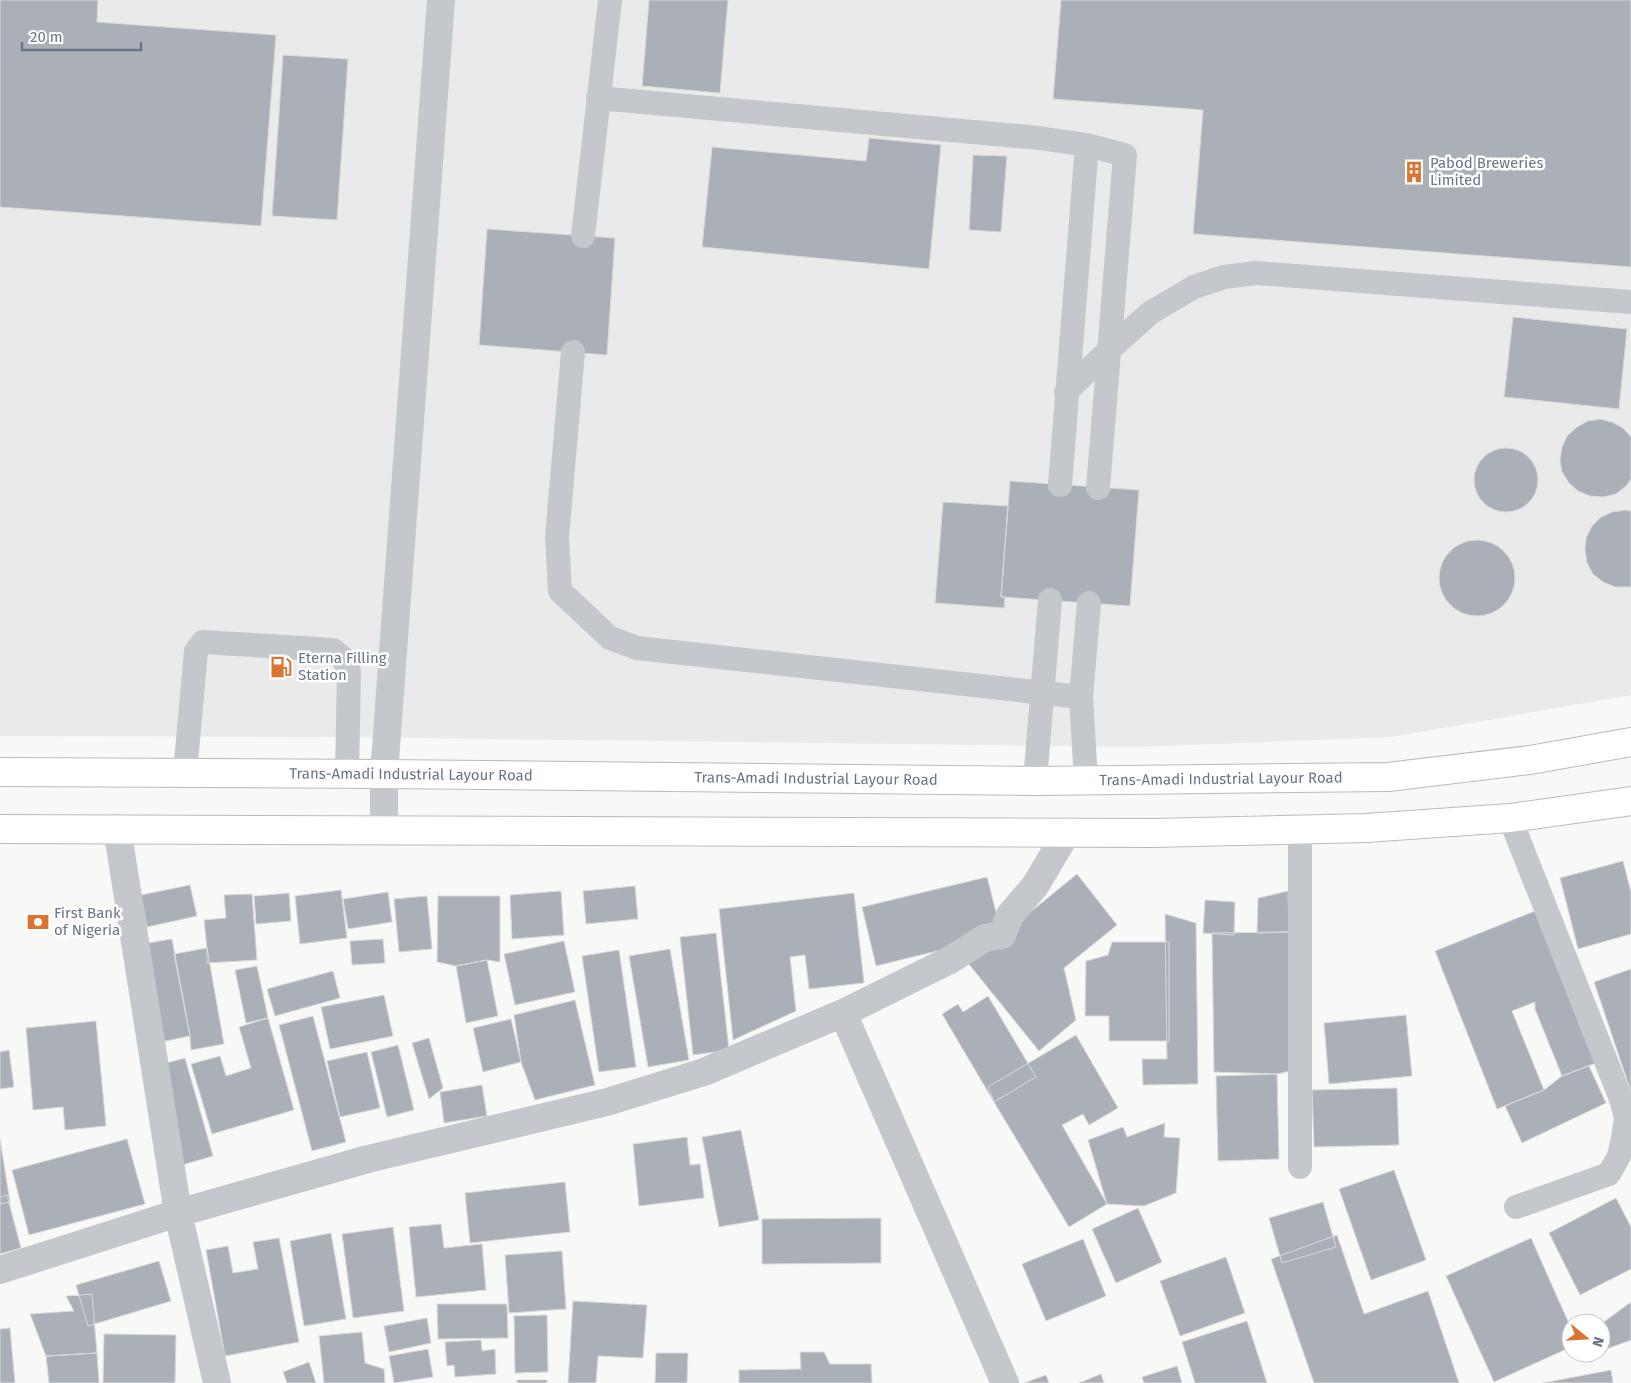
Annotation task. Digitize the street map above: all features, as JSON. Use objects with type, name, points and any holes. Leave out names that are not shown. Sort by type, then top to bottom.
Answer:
[{"type":"main road","name":"Trans-Amadi Industrial Layour Road","points":[[0,772],[1035,781],[1388,777],[1530,760],[1631,742]]},
{"type":"main road","points":[[0,829],[1152,833],[1366,828],[1510,818],[1631,800]]},
{"type":"street","points":[[384,830],[384,774],[441,0]]},
{"type":"street","points":[[117,828],[178,1213],[217,1383]]},
{"type":"street","points":[[0,1270],[178,1213],[368,1158],[607,1102],[704,1072],[843,1013],[950,960],[985,938],[1002,935],[1010,915],[1035,886],[1067,832]]},
{"type":"street","points":[[843,1013],[1006,1383]]},
{"type":"lane","points":[[583,236],[610,0]]},
{"type":"lane","points":[[598,98],[1039,138],[1087,145],[1125,156],[1098,488]]},
{"type":"lane","points":[[1060,485],[1087,145]]},
{"type":"lane","points":[[1066,392],[1150,313],[1194,287],[1224,277],[1256,273],[1631,302]]},
{"type":"lane","points":[[574,352],[557,537],[560,592],[610,638],[637,648],[1081,697]]},
{"type":"lane","points":[[1035,781],[1044,693],[1050,600]]},
{"type":"lane","points":[[1086,781],[1081,697],[1089,603]]},
{"type":"lane","points":[[185,773],[196,651],[203,642],[333,650],[343,658],[349,671],[346,774]]},
{"type":"lane","points":[[1510,818],[1621,1099],[1626,1118],[1619,1156],[1609,1174],[1516,1207]]},
{"type":"lane","points":[[1300,829],[1300,1168]]},
{"type":"shaded area","points":[[0,0],[1631,0],[1631,695],[1392,737],[1138,747],[335,737],[0,736]]},
{"type":"building","points":[[0,0],[98,0],[97,22],[276,35],[261,226],[0,207]]},
{"type":"building","points":[[649,0],[728,0],[720,93],[642,86]]},
{"type":"building","name":"Pabod Breweries Limited","points":[[1061,0],[1631,0],[1631,267],[1193,234],[1203,110],[1053,99]]},
{"type":"building","points":[[283,55],[348,59],[337,220],[272,216]]},
{"type":"building","points":[[869,138],[941,145],[929,269],[702,247],[712,147],[866,161]]},
{"type":"building","points":[[973,155],[1007,156],[1001,232],[969,230]]},
{"type":"building","points":[[487,229],[615,238],[607,355],[479,345]]},
{"type":"building","points":[[1513,317],[1627,329],[1619,409],[1504,397]]},
{"type":"building","points":[[1600,419],[1612,422],[1623,428],[1631,437],[1631,479],[1616,494],[1603,497],[1590,496],[1578,491],[1569,483],[1562,472],[1560,460],[1562,447],[1567,436],[1577,427],[1588,421]]},
{"type":"building","points":[[1506,448],[1518,450],[1529,457],[1536,468],[1538,480],[1536,492],[1529,503],[1518,510],[1506,512],[1494,510],[1483,503],[1476,492],[1474,480],[1476,468],[1483,457],[1494,450]]},
{"type":"building","points":[[1010,481],[1139,490],[1130,606],[1001,597]]},
{"type":"building","points":[[943,502],[1008,506],[1001,597],[1005,597],[1004,608],[935,603]]},
{"type":"building","points":[[1631,511],[1631,587],[1615,587],[1603,582],[1593,574],[1587,563],[1586,538],[1592,526],[1601,517],[1612,512]]},
{"type":"building","points":[[1485,540],[1498,546],[1509,557],[1515,570],[1513,593],[1498,610],[1485,616],[1469,616],[1456,610],[1441,593],[1439,570],[1445,557],[1462,542]]},
{"type":"building","points":[[1623,861],[1631,892],[1631,934],[1578,949],[1560,878]]},
{"type":"building","points":[[1077,874],[1117,925],[1064,968],[1076,1020],[1039,1051],[968,963]]},
{"type":"building","points":[[987,877],[1002,935],[876,966],[862,907]]},
{"type":"building","points":[[190,885],[197,916],[147,927],[141,895]]},
{"type":"building","points":[[635,886],[638,919],[586,924],[583,891]]},
{"type":"building","points":[[341,890],[347,938],[300,944],[295,896]]},
{"type":"building","points":[[561,891],[564,935],[512,939],[510,895]]},
{"type":"building","points":[[1288,891],[1289,932],[1257,933],[1258,898]]},
{"type":"building","points":[[388,892],[392,922],[348,929],[343,899]]},
{"type":"building","points":[[289,893],[291,921],[256,924],[254,896]]},
{"type":"building","points":[[854,893],[864,983],[809,989],[805,955],[790,957],[796,1011],[733,1040],[719,909]]},
{"type":"building","points":[[252,894],[257,960],[207,963],[204,920],[226,918],[224,895]]},
{"type":"building","points":[[427,896],[432,949],[399,952],[394,899]]},
{"type":"building","points":[[438,896],[500,896],[500,962],[487,960],[456,966],[437,962]]},
{"type":"building","points":[[1205,900],[1235,902],[1234,935],[1203,933]]},
{"type":"building","points":[[1540,909],[1601,1061],[1562,1076],[1535,1009],[1535,1002],[1512,1011],[1544,1090],[1497,1109],[1435,951]]},
{"type":"building","points":[[1165,914],[1196,923],[1198,1084],[1143,1085],[1142,1059],[1167,1059]]},
{"type":"building","points":[[1289,932],[1291,1071],[1277,1074],[1214,1072],[1212,933]]},
{"type":"building","points":[[716,933],[729,1050],[693,1055],[680,937]]},
{"type":"building","points":[[172,939],[190,1036],[161,1042],[142,944]]},
{"type":"building","points":[[383,939],[385,963],[352,965],[350,941]]},
{"type":"building","points":[[564,941],[575,992],[515,1005],[504,954]]},
{"type":"building","points":[[1112,942],[1169,942],[1169,1041],[1109,1041],[1109,1016],[1085,1016],[1086,961],[1108,955]]},
{"type":"building","points":[[207,948],[224,1044],[191,1050],[174,954]]},
{"type":"building","points":[[670,949],[689,1060],[648,1067],[629,956]]},
{"type":"building","points":[[619,950],[636,1067],[599,1072],[582,956]]},
{"type":"building","points":[[487,960],[498,1016],[466,1023],[456,966]]},
{"type":"building","points":[[257,966],[268,1018],[246,1023],[235,970]]},
{"type":"building","points":[[1631,969],[1631,1092],[1594,982]]},
{"type":"building","points":[[333,971],[340,998],[275,1016],[267,989]]},
{"type":"building","points":[[384,995],[393,1036],[330,1049],[321,1007]]},
{"type":"building","points":[[988,996],[1036,1077],[994,1102],[942,1014],[958,1004],[963,1012]]},
{"type":"building","points":[[575,1000],[595,1085],[535,1100],[521,1062],[514,1015]]},
{"type":"building","points":[[1406,1015],[1412,1076],[1329,1084],[1324,1023]]},
{"type":"building","points":[[313,1016],[346,1142],[312,1151],[279,1025]]},
{"type":"building","points":[[268,1018],[294,1110],[212,1134],[191,1064],[220,1056],[226,1076],[251,1068],[239,1027]]},
{"type":"building","points":[[511,1019],[521,1062],[483,1072],[473,1028]]},
{"type":"building","points":[[96,1021],[106,1126],[65,1130],[63,1107],[33,1110],[26,1028]]},
{"type":"building","points":[[1076,1035],[1118,1108],[1089,1125],[1083,1114],[1062,1125],[1107,1204],[1069,1227],[994,1102],[988,1087]]},
{"type":"building","points":[[429,1038],[443,1088],[429,1099],[412,1043]]},
{"type":"building","points":[[398,1045],[414,1110],[387,1117],[371,1052]]},
{"type":"building","points":[[9,1050],[14,1087],[0,1089],[0,1052]]},
{"type":"building","points":[[367,1052],[380,1108],[340,1117],[327,1061]]},
{"type":"building","points":[[185,1058],[213,1156],[182,1165],[155,1066]]},
{"type":"building","points":[[1589,1066],[1606,1103],[1522,1143],[1505,1106],[1544,1090],[1562,1076]]},
{"type":"building","points":[[1277,1074],[1279,1159],[1218,1161],[1216,1076]]},
{"type":"building","points":[[482,1085],[487,1116],[444,1123],[440,1092]]},
{"type":"building","points":[[1397,1088],[1399,1145],[1314,1147],[1312,1090]]},
{"type":"building","points":[[1165,1123],[1164,1137],[1180,1138],[1176,1193],[1144,1206],[1107,1204],[1088,1140],[1123,1127],[1127,1137]]},
{"type":"building","points":[[741,1130],[759,1220],[719,1227],[702,1137]]},
{"type":"building","points":[[687,1137],[690,1165],[700,1164],[704,1198],[639,1206],[633,1144]]},
{"type":"building","points":[[0,1139],[10,1202],[0,1204]]},
{"type":"building","points":[[127,1139],[145,1204],[29,1235],[12,1170]]},
{"type":"building","points":[[1394,1170],[1426,1260],[1371,1280],[1339,1189]]},
{"type":"building","points":[[565,1182],[570,1232],[470,1243],[465,1193]]},
{"type":"building","points":[[7,1195],[21,1248],[0,1254],[0,1197]]},
{"type":"building","points":[[1616,1198],[1631,1227],[1631,1269],[1580,1295],[1549,1233]]},
{"type":"building","points":[[1323,1202],[1336,1247],[1282,1263],[1269,1218]]},
{"type":"building","points":[[1138,1208],[1162,1262],[1116,1283],[1092,1229]]},
{"type":"building","points":[[881,1218],[881,1263],[762,1264],[762,1219]]},
{"type":"building","points":[[441,1224],[444,1248],[482,1244],[486,1290],[416,1297],[409,1227]]},
{"type":"building","points":[[393,1227],[404,1311],[353,1318],[342,1234]]},
{"type":"building","points":[[331,1233],[346,1319],[304,1326],[290,1241]]},
{"type":"building","points":[[1337,1235],[1364,1314],[1428,1291],[1459,1383],[1314,1383],[1271,1259]]},
{"type":"building","points":[[279,1238],[299,1342],[225,1356],[206,1250],[228,1246],[233,1273],[258,1269],[253,1242]]},
{"type":"building","points":[[1531,1238],[1564,1313],[1561,1313],[1561,1352],[1494,1382],[1446,1276]]},
{"type":"building","points":[[1083,1239],[1106,1296],[1046,1321],[1022,1264]]},
{"type":"building","points":[[562,1251],[566,1309],[509,1313],[505,1255]]},
{"type":"building","points":[[1226,1257],[1245,1313],[1180,1336],[1160,1281]]},
{"type":"building","points":[[159,1261],[171,1301],[88,1326],[76,1285]]},
{"type":"building","points":[[92,1294],[97,1353],[46,1356],[30,1314],[74,1311],[66,1296]]},
{"type":"building","points":[[573,1301],[647,1305],[643,1358],[598,1356],[596,1383],[568,1383]]},
{"type":"building","points":[[1631,1302],[1631,1340],[1611,1347],[1611,1317]]},
{"type":"building","points":[[437,1304],[507,1304],[508,1338],[438,1339]]},
{"type":"building","points":[[547,1315],[548,1372],[515,1373],[514,1316]]},
{"type":"building","points":[[427,1318],[431,1343],[389,1352],[384,1326]]},
{"type":"building","points":[[1247,1321],[1267,1383],[1195,1383],[1182,1342]]},
{"type":"building","points":[[10,1328],[15,1383],[0,1383],[0,1329]]},
{"type":"building","points":[[362,1332],[365,1363],[384,1369],[385,1383],[324,1383],[319,1336]]},
{"type":"building","points":[[104,1334],[176,1335],[175,1383],[103,1383]]},
{"type":"building","points":[[481,1340],[482,1351],[495,1349],[496,1374],[455,1377],[454,1365],[447,1366],[445,1342]]},
{"type":"building","points":[[428,1349],[433,1377],[394,1383],[389,1356]]},
{"type":"building","points":[[800,1352],[824,1352],[830,1364],[871,1364],[872,1383],[739,1383],[739,1370],[801,1369]]},
{"type":"building","points":[[97,1353],[99,1383],[49,1383],[46,1356]]},
{"type":"building","points":[[656,1353],[688,1353],[687,1383],[655,1383]]},
{"type":"building","points":[[309,1362],[316,1383],[287,1383],[283,1372]]},
{"type":"building","points":[[1177,1366],[1182,1383],[1144,1383],[1142,1377]]},
{"type":"building","points":[[1611,1370],[1613,1383],[1543,1383]]},
{"type":"building","points":[[1101,1374],[1104,1383],[1079,1383]]},
{"type":"building","points":[[1046,1375],[1049,1383],[1024,1383]]},
{"type":"building","points":[[517,1380],[547,1380],[547,1383],[517,1383]]},
{"type":"place","name":"Pabod Breweries Limited","points":[[1414,172]]},
{"type":"place","name":"Eterna Filling Station","points":[[281,667]]},
{"type":"place","name":"First Bank of Nigeria","points":[[38,922]]}]
